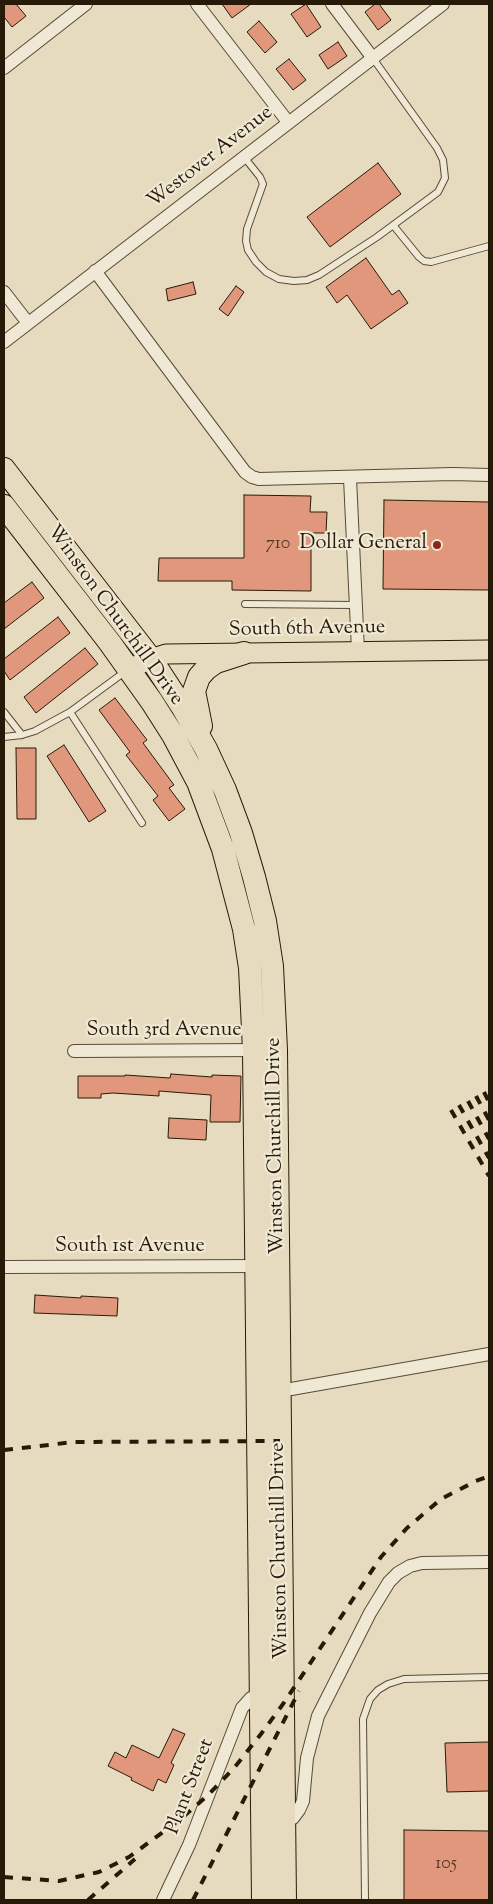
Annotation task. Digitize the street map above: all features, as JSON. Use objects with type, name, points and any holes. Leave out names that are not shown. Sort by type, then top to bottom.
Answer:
[{"type":"highway","name":"Winston Churchill Drive","points":[[4,469],[150,659],[183,708],[206,749],[225,790],[241,833],[265,921],[272,966],[276,1050],[285,1900]]},
{"type":"highway","name":"Winston Churchill Drive","points":[[4,506],[129,669],[173,735],[198,782],[223,849],[244,929],[250,976],[254,1050],[263,1900]]},
{"type":"highway","points":[[206,749],[195,702],[196,684],[206,668],[216,662],[244,653]]},
{"type":"main road","name":"South 6th Avenue","points":[[129,669],[166,654],[489,650]]},
{"type":"street","points":[[4,68],[86,4]]},
{"type":"street","points":[[197,4],[288,122]]},
{"type":"street","points":[[332,4],[372,57]]},
{"type":"street","name":"Westover Avenue","points":[[4,342],[443,4]]},
{"type":"street","points":[[95,271],[245,472],[259,479],[453,474],[489,475]]},
{"type":"street","points":[[4,292],[28,323]]},
{"type":"street","points":[[350,478],[358,651]]},
{"type":"street","name":"South 3rd Avenue","points":[[74,1051],[276,1050]]},
{"type":"street","name":"South 1st Avenue","points":[[4,1267],[278,1266]]},
{"type":"street","points":[[280,1391],[489,1354]]},
{"type":"street","points":[[284,1821],[293,1818],[303,1801],[307,1758],[318,1716],[370,1613],[389,1582],[398,1573],[410,1566],[422,1563],[489,1562]]},
{"type":"street","points":[[260,1695],[283,1698]]},
{"type":"street","name":"Plant Street","points":[[163,1900],[189,1844],[242,1708],[251,1698],[260,1695]]},
{"type":"lane","points":[[244,157],[260,177],[263,184],[247,229],[246,241],[248,250],[261,267],[279,279],[307,280],[319,275],[438,192],[445,178],[444,165],[437,148],[372,57]]},
{"type":"lane","points":[[393,225],[424,261],[431,262],[489,246]]},
{"type":"lane","points":[[245,604],[355,605]]},
{"type":"lane","points":[[4,737],[35,731],[70,712],[129,669]]},
{"type":"lane","points":[[4,712],[22,735]]},
{"type":"lane","points":[[70,712],[142,823]]},
{"type":"lane","points":[[365,1900],[363,1719],[370,1699],[378,1690],[388,1684],[404,1679],[489,1677]]},
{"type":"building","points":[[4,4],[16,4],[26,16],[12,27],[4,17]]},
{"type":"building","points":[[222,4],[251,4],[232,18]]},
{"type":"building","points":[[306,4],[321,27],[307,37],[291,14]]},
{"type":"building","points":[[375,4],[379,4],[391,20],[378,30],[365,12]]},
{"type":"building","points":[[259,21],[277,42],[265,53],[247,32]]},
{"type":"building","points":[[338,42],[347,56],[328,69],[319,55]]},
{"type":"building","points":[[289,59],[306,80],[293,90],[276,69]]},
{"type":"building","points":[[378,163],[401,194],[330,247],[307,217]]},
{"type":"building","points":[[366,258],[392,295],[399,290],[408,303],[371,329],[347,295],[337,303],[326,287]]},
{"type":"building","points":[[193,282],[196,294],[168,301],[166,289]]},
{"type":"building","points":[[236,286],[244,292],[228,316],[219,309]]},
{"type":"building","points":[[244,495],[311,496],[310,512],[327,512],[326,533],[311,533],[311,591],[232,590],[232,581],[158,581],[159,558],[244,558]]},
{"type":"building","name":"Dollar General","points":[[384,500],[489,502],[489,590],[383,589]]},
{"type":"building","points":[[32,582],[44,598],[4,629],[4,603]]},
{"type":"building","points":[[58,617],[70,633],[10,680],[4,671],[4,659]]},
{"type":"building","points":[[85,648],[98,664],[36,713],[24,697]]},
{"type":"building","points":[[115,698],[147,740],[143,743],[174,785],[169,788],[185,809],[169,821],[153,800],[158,796],[126,755],[130,752],[99,710]]},
{"type":"building","points":[[64,745],[106,811],[89,822],[47,756]]},
{"type":"building","points":[[16,748],[36,748],[36,819],[17,819]]},
{"type":"building","points":[[171,1074],[212,1077],[212,1075],[241,1076],[240,1122],[210,1122],[211,1095],[159,1091],[159,1096],[113,1093],[101,1094],[101,1098],[78,1098],[78,1076],[125,1075],[170,1078]]},
{"type":"building","points":[[169,1118],[207,1120],[206,1140],[168,1138]]},
{"type":"building","points":[[35,1295],[118,1298],[117,1316],[34,1313]]},
{"type":"building","points":[[173,1729],[185,1734],[171,1763],[174,1765],[166,1783],[158,1779],[153,1791],[108,1766],[115,1752],[126,1758],[132,1745],[159,1758]]},
{"type":"building","points":[[489,1742],[489,1791],[447,1792],[445,1743]]},
{"type":"building","points":[[404,1830],[489,1831],[489,1900],[404,1900]]},
{"type":"railway","points":[[484,1092],[489,1102]]},
{"type":"railway","points":[[476,1096],[489,1120]]},
{"type":"railway","points":[[468,1101],[489,1139]]},
{"type":"railway","points":[[459,1105],[489,1158]]},
{"type":"railway","points":[[451,1110],[489,1176]]},
{"type":"railway","points":[[4,1450],[74,1442],[280,1441]]},
{"type":"railway","points":[[4,1877],[59,1881],[99,1872],[129,1857],[182,1818],[234,1768],[261,1734],[381,1557],[407,1528],[441,1499],[489,1476]]},
{"type":"railway","points":[[193,1900],[299,1691]]},
{"type":"railway","points":[[88,1900],[135,1859]]},
{"type":"place","name":"Dollar General","points":[[437,545]]}]
